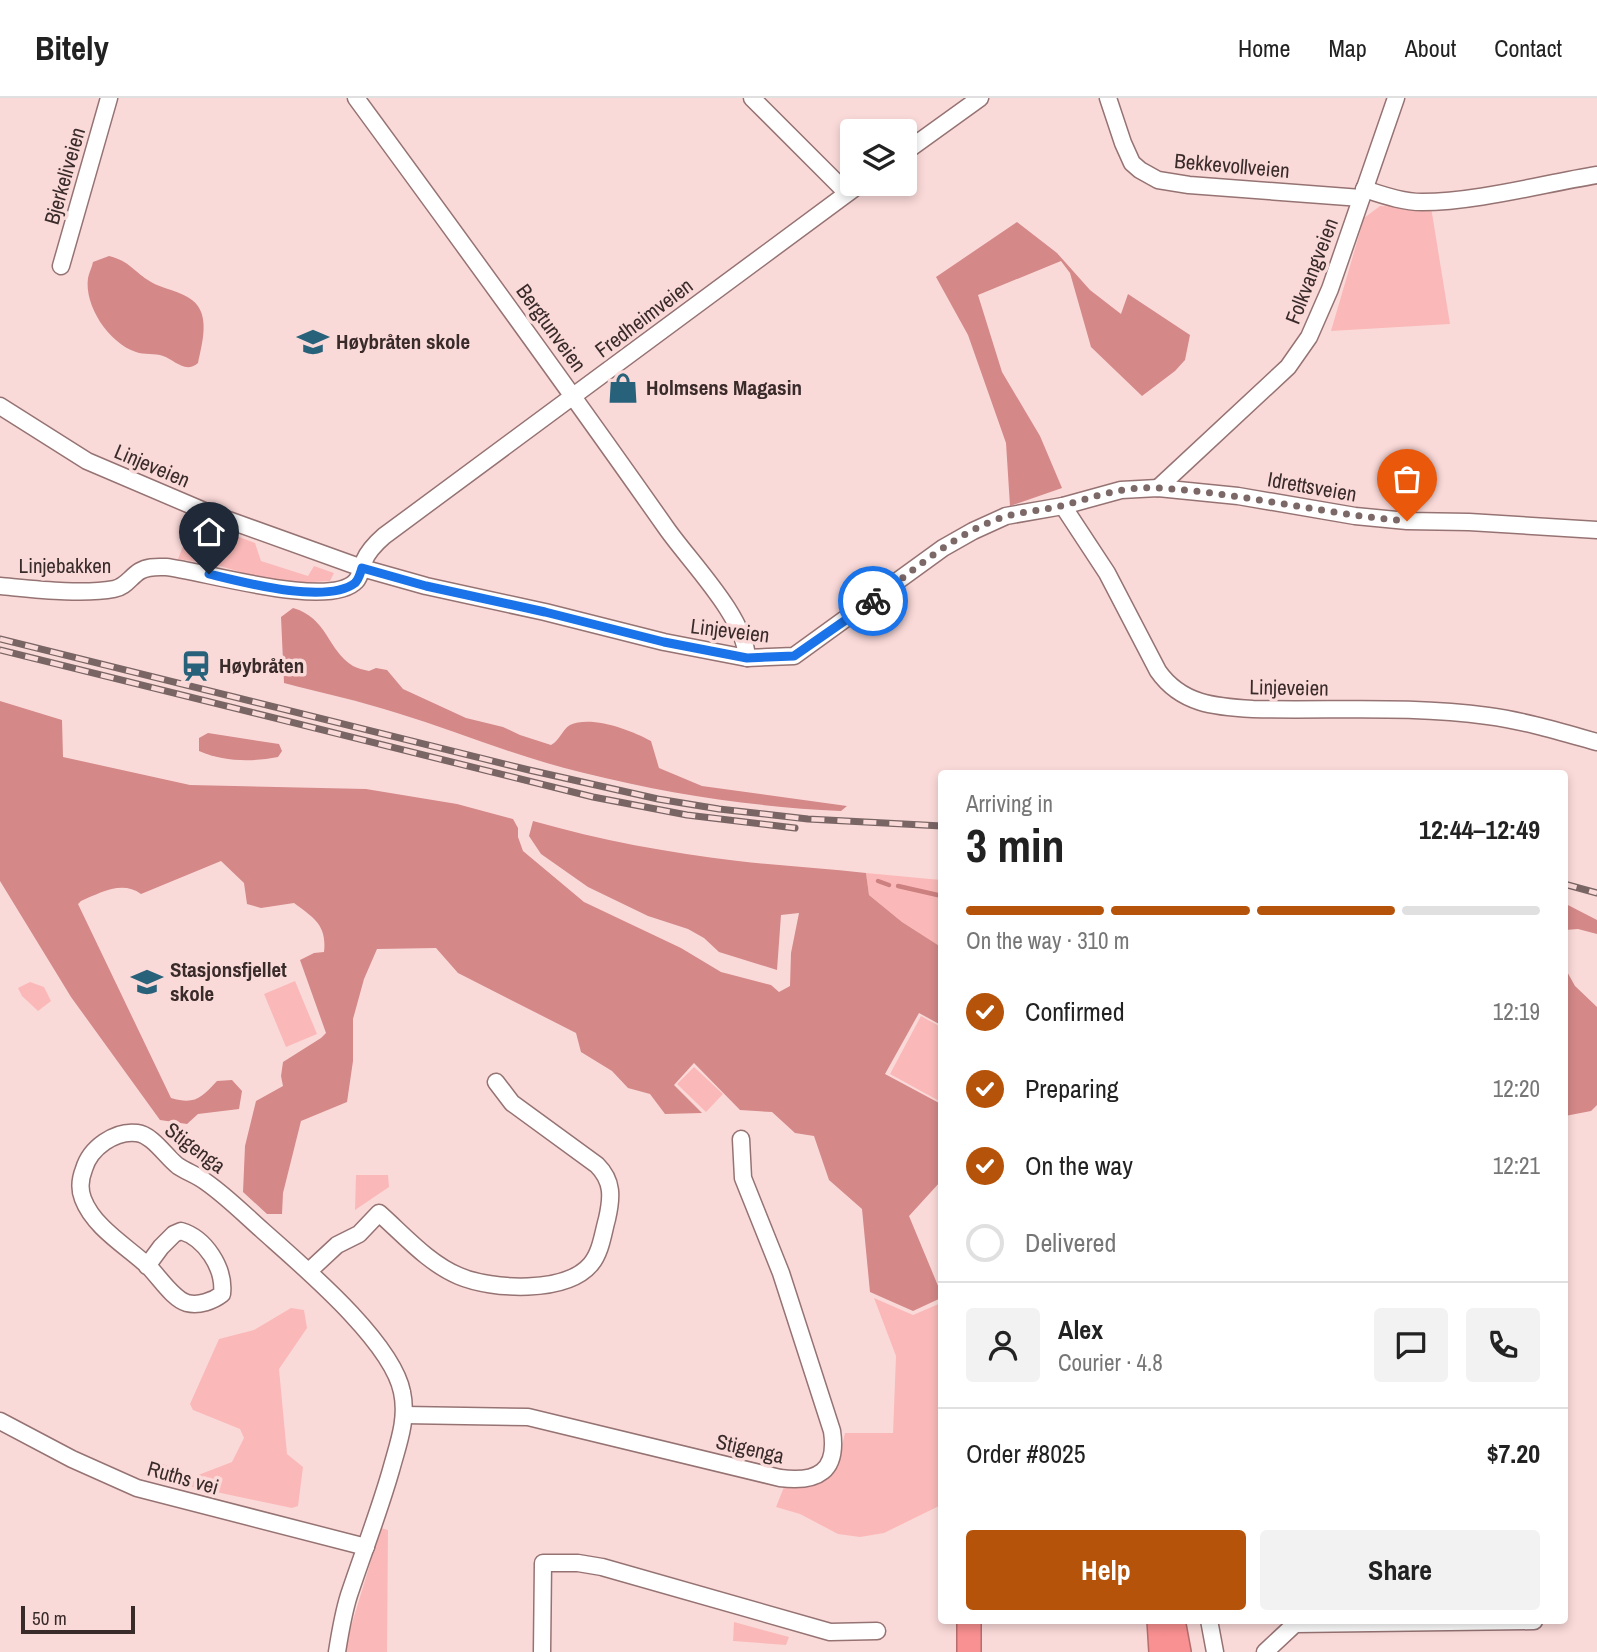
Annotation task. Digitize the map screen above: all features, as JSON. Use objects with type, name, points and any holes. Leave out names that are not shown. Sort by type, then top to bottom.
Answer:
[{"type":"highway","points":[[969,1624],[969,1652]]},
{"type":"highway","points":[[1158,1624],[1161,1652]]},
{"type":"highway","points":[[1174,1624],[1180,1652]]},
{"type":"street","name":"Bjerkeliveien","points":[[61,266],[109,98]]},
{"type":"street","name":"Bergtunveien","points":[[356,98],[575,396],[670,533],[727,609],[744,637],[747,658]]},
{"type":"street","points":[[752,98],[840,176]]},
{"type":"street","points":[[917,143],[980,98]]},
{"type":"street","name":"Bekkevollveien","points":[[1108,98],[1132,163],[1158,180],[1189,186],[1363,194],[1399,200],[1438,201],[1597,175]]},
{"type":"street","name":"Folkvangveien","points":[[1158,488],[1278,376],[1299,352],[1320,315],[1396,98]]},
{"type":"street","name":"Fredheimveien","points":[[362,568],[370,550],[384,536],[842,196]]},
{"type":"street","name":"Linjeveien","points":[[0,406],[87,461],[209,513],[362,568],[426,586],[664,642],[747,658],[794,656],[943,548],[973,531],[1006,516],[1063,506],[1107,573],[1158,671],[1166,683],[1192,700],[1225,708],[1438,711],[1474,714],[1508,719],[1597,742]]},
{"type":"street","name":"Idrettsveien","points":[[1063,506],[1121,490],[1158,488],[1264,499],[1377,518],[1597,530]]},
{"type":"street","name":"Linjebakken","points":[[0,586],[85,591],[116,589],[124,586],[140,571],[166,567],[276,589],[320,591],[336,590],[354,583],[362,568]]},
{"type":"street","points":[[309,1271],[337,1245],[359,1234],[379,1213],[430,1258],[460,1276],[497,1284],[550,1284],[575,1278],[589,1267],[598,1250],[608,1213],[611,1193],[606,1174],[512,1103],[496,1082]]},
{"type":"street","name":"Stigenga","points":[[147,1266],[174,1234],[181,1231],[190,1234],[203,1245],[220,1272],[222,1294],[215,1299],[189,1304],[181,1300],[91,1213],[81,1191],[80,1179],[86,1162],[92,1152],[103,1143],[128,1134],[138,1133],[145,1136],[178,1166],[205,1181],[309,1271],[388,1360],[402,1392],[404,1415],[392,1467],[348,1598],[337,1652]]},
{"type":"street","name":"Stigenga","points":[[404,1415],[528,1417],[780,1478],[802,1480],[822,1472],[833,1455],[832,1431],[780,1273],[743,1178],[741,1139]]},
{"type":"street","name":"Ruths vei","points":[[0,1421],[72,1459],[138,1488],[366,1547]]},
{"type":"street","points":[[542,1652],[543,1563],[578,1563],[602,1567],[830,1632],[877,1631]]},
{"type":"street","points":[[1210,1624],[1215,1652]]},
{"type":"street","points":[[1265,1652],[1293,1624]]},
{"type":"shaded area","points":[[1380,206],[1431,207],[1450,324],[1331,331],[1364,218]]},
{"type":"shaded area","points":[[1017,222],[1057,253],[1090,290],[1121,314],[1128,294],[1190,335],[1185,360],[1142,396],[1091,347],[1070,273],[1061,261],[978,295],[1002,372],[1040,436],[1062,488],[1010,506],[1006,443],[968,335],[936,277]]},
{"type":"shaded area","points":[[109,256],[127,264],[151,282],[188,297],[198,306],[202,313],[204,330],[198,363],[184,367],[163,356],[136,352],[108,332],[94,311],[88,278],[93,262]]},
{"type":"shaded area","points":[[199,522],[255,543],[261,561],[308,576],[314,566],[334,573],[330,581],[294,583],[178,559],[190,528]]},
{"type":"shaded area","points":[[293,608],[313,619],[338,652],[353,666],[369,671],[376,668],[387,670],[403,689],[466,718],[503,727],[551,745],[570,725],[579,722],[611,725],[651,741],[659,768],[702,786],[847,806],[841,811],[776,806],[679,793],[616,780],[536,760],[420,720],[284,683],[281,617]]},
{"type":"shaded area","points":[[0,701],[62,720],[63,757],[190,785],[366,789],[457,804],[513,819],[523,851],[584,902],[681,948],[721,972],[771,985],[779,992],[790,986],[791,953],[799,913],[781,915],[777,970],[719,952],[704,938],[688,929],[648,916],[588,887],[541,854],[529,836],[533,821],[609,840],[686,854],[866,873],[869,895],[902,922],[938,945],[938,1023],[919,1013],[885,1074],[938,1102],[938,1184],[909,1216],[938,1286],[938,1299],[913,1311],[870,1292],[862,1209],[829,1180],[814,1136],[795,1133],[772,1112],[740,1110],[694,1063],[674,1085],[702,1113],[665,1114],[650,1094],[628,1088],[612,1071],[581,1052],[576,1033],[458,973],[436,948],[377,949],[364,979],[353,1019],[353,1061],[347,1102],[301,1121],[283,1193],[282,1214],[267,1214],[243,1192],[245,1146],[256,1101],[283,1086],[283,1062],[326,1033],[300,960],[314,953],[324,952],[323,935],[318,923],[294,903],[261,908],[247,904],[244,883],[221,861],[141,894],[126,888],[111,889],[78,904],[171,1098],[192,1100],[206,1092],[217,1081],[232,1080],[242,1091],[239,1109],[198,1114],[187,1124],[160,1120],[71,997],[0,881]]},
{"type":"shaded area","points":[[208,733],[279,744],[282,751],[278,757],[258,760],[218,757],[199,751],[199,738]]},
{"type":"shaded area","points":[[866,873],[938,880],[938,945],[902,922],[869,895]]},
{"type":"shaded area","points":[[1568,905],[1597,920],[1597,934],[1578,929],[1568,930]]},
{"type":"shaded area","points":[[1568,973],[1575,986],[1597,1007],[1597,1105],[1591,1111],[1568,1115]]},
{"type":"shaded area","points":[[295,981],[317,1034],[286,1047],[264,994]]},
{"type":"shaded area","points":[[30,982],[44,987],[51,1001],[38,1011],[22,996],[18,988]]},
{"type":"shaded area","points":[[921,1016],[938,1025],[938,1100],[890,1074]]},
{"type":"shaded area","points":[[694,1067],[723,1094],[706,1112],[677,1084]]},
{"type":"shaded area","points":[[356,1175],[388,1175],[389,1187],[355,1210]]},
{"type":"shaded area","points":[[874,1298],[913,1315],[938,1304],[938,1506],[884,1533],[860,1537],[838,1534],[800,1514],[776,1507],[784,1487],[808,1487],[825,1480],[835,1467],[845,1433],[893,1433],[896,1356]]},
{"type":"shaded area","points":[[291,1308],[304,1310],[307,1328],[279,1369],[287,1454],[303,1467],[298,1506],[292,1508],[158,1478],[158,1468],[163,1464],[193,1477],[232,1462],[244,1438],[240,1429],[193,1410],[190,1404],[219,1339],[254,1330]]},
{"type":"shaded area","points":[[381,1528],[388,1530],[387,1652],[346,1652],[349,1633]]},
{"type":"shaded area","points":[[734,1622],[789,1637],[786,1645],[733,1641]]},
{"type":"waterway","points":[[878,881],[889,885]]},
{"type":"waterway","points":[[898,886],[938,895]]},
{"type":"railway","points":[[0,639],[529,770],[658,799],[808,819],[938,826]]},
{"type":"railway","points":[[0,650],[593,797],[687,815],[795,828]]},
{"type":"railway","points":[[1568,885],[1597,893]]},
{"type":"way so far","points":[[873,601],[943,548],[1006,516],[1063,506],[1121,490],[1158,488],[1238,496],[1355,516],[1407,521]]},
{"type":"place","name":"Høybråten skole","points":[[313,342]]},
{"type":"place","name":"Holmsens Magasin","points":[[623,388]]},
{"type":"place","name":"Høybråten","points":[[196,666]]},
{"type":"place","name":"Stasjonsfjellet skole","points":[[147,982]]},
{"type":"route","points":[[209,574],[276,589],[320,591],[347,587],[358,579],[362,568],[426,586],[664,642],[747,658],[794,656],[873,601]]}]
